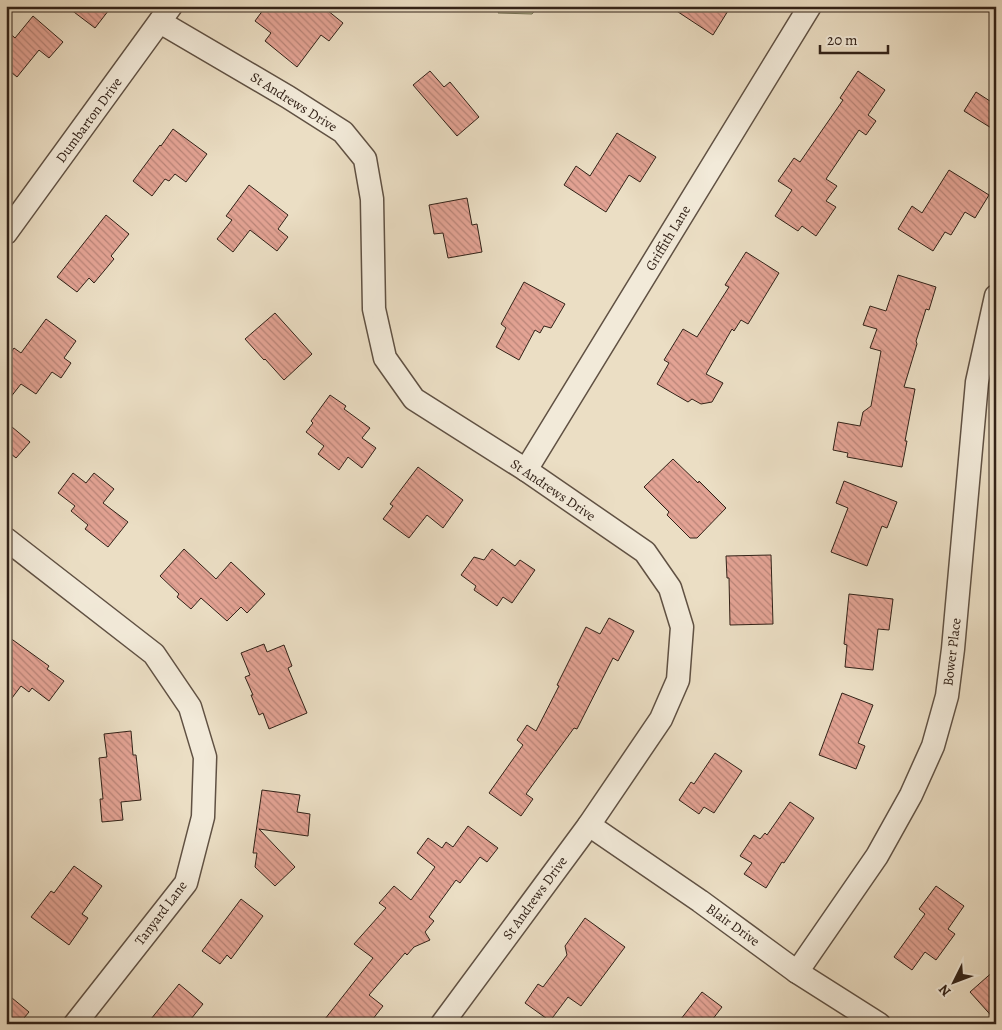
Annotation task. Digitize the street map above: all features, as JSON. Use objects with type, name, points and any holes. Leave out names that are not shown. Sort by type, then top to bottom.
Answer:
[{"type":"street","name":"Griffith Lane","points":[[526,470],[810,6]]},
{"type":"street","name":"St Andrews Drive","points":[[166,14],[343,132],[365,159],[372,199],[374,310],[385,358],[414,399],[526,470],[645,552],[670,588],[682,627],[678,680],[661,719],[589,825],[442,1024]]},
{"type":"street","name":"Dumbarton Drive","points":[[6,233],[166,14]]},
{"type":"street","name":"Bower Place","points":[[797,972],[877,856],[911,795],[933,746],[947,696],[953,649],[977,382],[996,296]]},
{"type":"street","name":"Tanyard Lane","points":[[6,539],[154,654],[190,707],[205,757],[204,817],[186,883],[75,1024]]},
{"type":"street","name":"Blair Drive","points":[[589,825],[700,901],[797,972],[878,1024]]},
{"type":"green space","points":[[502,6],[539,6],[532,14],[498,13]]},
{"type":"building","points":[[66,6],[112,6],[95,28]]},
{"type":"building","points":[[266,6],[322,6],[343,23],[329,41],[321,35],[297,67],[265,41],[271,33],[255,21]]},
{"type":"building","points":[[669,6],[731,6],[713,35]]},
{"type":"building","points":[[33,16],[63,42],[49,58],[39,50],[17,77],[6,68],[6,30],[15,38]]},
{"type":"building","points":[[430,71],[444,87],[450,82],[479,117],[457,136],[413,85]]},
{"type":"building","points":[[858,71],[885,90],[868,115],[876,121],[866,135],[859,130],[826,179],[837,186],[826,201],[836,207],[816,236],[802,226],[798,231],[775,216],[792,190],[778,181],[794,158],[800,162],[843,100],[840,98]]},
{"type":"building","points":[[976,92],[996,105],[996,131],[964,111]]},
{"type":"building","points":[[173,129],[207,154],[186,182],[175,174],[169,181],[165,179],[152,196],[133,181]]},
{"type":"building","points":[[617,133],[656,157],[640,182],[629,175],[606,212],[564,185],[576,166],[590,176]]},
{"type":"building","points":[[949,170],[989,195],[975,218],[965,212],[951,235],[945,232],[933,251],[898,229],[912,206],[922,213]]},
{"type":"building","points":[[249,185],[288,215],[278,229],[288,237],[277,251],[250,230],[233,252],[217,239],[232,220],[226,216]]},
{"type":"building","points":[[467,198],[472,225],[477,224],[482,252],[448,258],[443,233],[434,234],[429,205]]},
{"type":"building","points":[[106,215],[129,234],[111,256],[114,259],[94,283],[89,278],[77,292],[57,277]]},
{"type":"building","points":[[746,252],[779,273],[748,324],[741,320],[734,331],[732,329],[706,374],[723,383],[712,402],[701,404],[692,399],[688,402],[657,384],[669,363],[664,360],[683,329],[697,337],[729,287],[725,285]]},
{"type":"building","points":[[898,275],[936,287],[929,310],[926,309],[904,387],[915,389],[902,467],[847,457],[848,453],[833,450],[838,422],[860,426],[863,412],[871,406],[881,351],[870,348],[877,329],[863,325],[870,306],[886,311]]},
{"type":"building","points":[[524,282],[565,304],[551,328],[544,326],[540,333],[535,330],[519,360],[496,347],[506,328],[501,324]]},
{"type":"building","points":[[275,313],[312,354],[284,380],[245,339]]},
{"type":"building","points":[[46,319],[76,341],[64,358],[71,363],[61,378],[52,372],[36,394],[21,384],[6,403],[6,359],[14,348],[21,353]]},
{"type":"building","points":[[330,395],[346,406],[344,409],[370,428],[362,438],[376,448],[362,468],[348,457],[339,470],[318,454],[324,446],[306,432],[313,423],[311,421]]},
{"type":"building","points":[[6,422],[30,442],[16,458],[6,450]]},
{"type":"building","points":[[673,459],[726,508],[697,538],[690,538],[667,515],[669,512],[644,487]]},
{"type":"building","points":[[418,467],[463,500],[443,528],[427,515],[409,538],[383,519],[393,506],[390,504]]},
{"type":"building","points":[[73,473],[86,483],[94,473],[114,489],[103,503],[128,522],[108,547],[85,529],[88,525],[71,511],[75,506],[58,493]]},
{"type":"building","points":[[844,481],[897,502],[887,528],[882,526],[867,566],[831,552],[848,508],[836,503]]},
{"type":"building","points":[[184,549],[216,579],[231,562],[265,594],[247,613],[241,607],[227,621],[201,598],[191,609],[177,597],[179,594],[160,576]]},
{"type":"building","points":[[492,549],[515,566],[520,560],[535,570],[512,603],[503,597],[497,606],[474,590],[476,586],[461,575],[474,557],[484,560]]},
{"type":"building","points":[[771,555],[773,624],[730,625],[729,578],[727,578],[726,556]]},
{"type":"building","points":[[849,594],[893,599],[889,630],[878,629],[873,670],[845,667],[847,645],[844,644]]},
{"type":"building","points":[[609,618],[634,631],[618,661],[613,658],[577,729],[574,728],[526,794],[533,799],[521,816],[489,793],[523,745],[517,740],[527,725],[536,731],[586,627],[600,634]]},
{"type":"building","points":[[6,635],[49,666],[47,669],[64,681],[49,701],[32,688],[29,692],[21,686],[6,706]]},
{"type":"building","points":[[264,644],[267,652],[284,645],[292,666],[288,668],[307,713],[269,729],[263,713],[259,715],[251,695],[253,695],[245,677],[250,675],[241,653]]},
{"type":"building","points":[[842,693],[873,705],[858,743],[865,746],[856,769],[819,755]]},
{"type":"building","points":[[131,731],[133,755],[136,755],[141,800],[121,802],[123,820],[102,822],[100,799],[103,799],[99,758],[107,757],[104,734]]},
{"type":"building","points":[[715,753],[742,771],[714,813],[704,807],[699,814],[679,800],[691,782],[694,784]]},
{"type":"building","points":[[262,790],[300,795],[297,812],[310,814],[308,836],[259,829],[295,867],[275,886],[255,867],[257,853],[253,853]]},
{"type":"building","points":[[790,802],[814,818],[784,863],[782,862],[766,888],[744,874],[752,863],[740,856],[754,835],[760,839],[765,833],[767,835]]},
{"type":"building","points":[[468,826],[498,848],[487,862],[480,857],[460,883],[456,880],[429,917],[434,921],[425,932],[430,940],[414,947],[407,955],[405,953],[369,995],[383,1006],[369,1024],[321,1024],[373,958],[354,944],[386,908],[379,903],[394,886],[411,900],[435,867],[417,853],[428,838],[442,848],[446,842],[453,847]]},
{"type":"building","points":[[74,866],[102,886],[82,914],[88,918],[69,945],[31,917],[51,891],[54,893]]},
{"type":"building","points":[[936,886],[964,906],[948,929],[955,934],[936,960],[925,952],[912,970],[894,957],[925,914],[919,909]]},
{"type":"building","points":[[241,899],[263,916],[231,959],[227,955],[220,964],[202,951]]},
{"type":"building","points":[[585,918],[625,947],[581,1006],[568,997],[550,1021],[525,1003],[538,984],[543,987],[567,955],[565,946]]},
{"type":"building","points":[[996,969],[996,1021],[970,992]]},
{"type":"building","points":[[179,984],[203,1004],[187,1024],[147,1024]]},
{"type":"building","points":[[702,992],[722,1007],[709,1024],[677,1024]]},
{"type":"building","points":[[6,993],[29,1012],[19,1024],[6,1024]]}]
